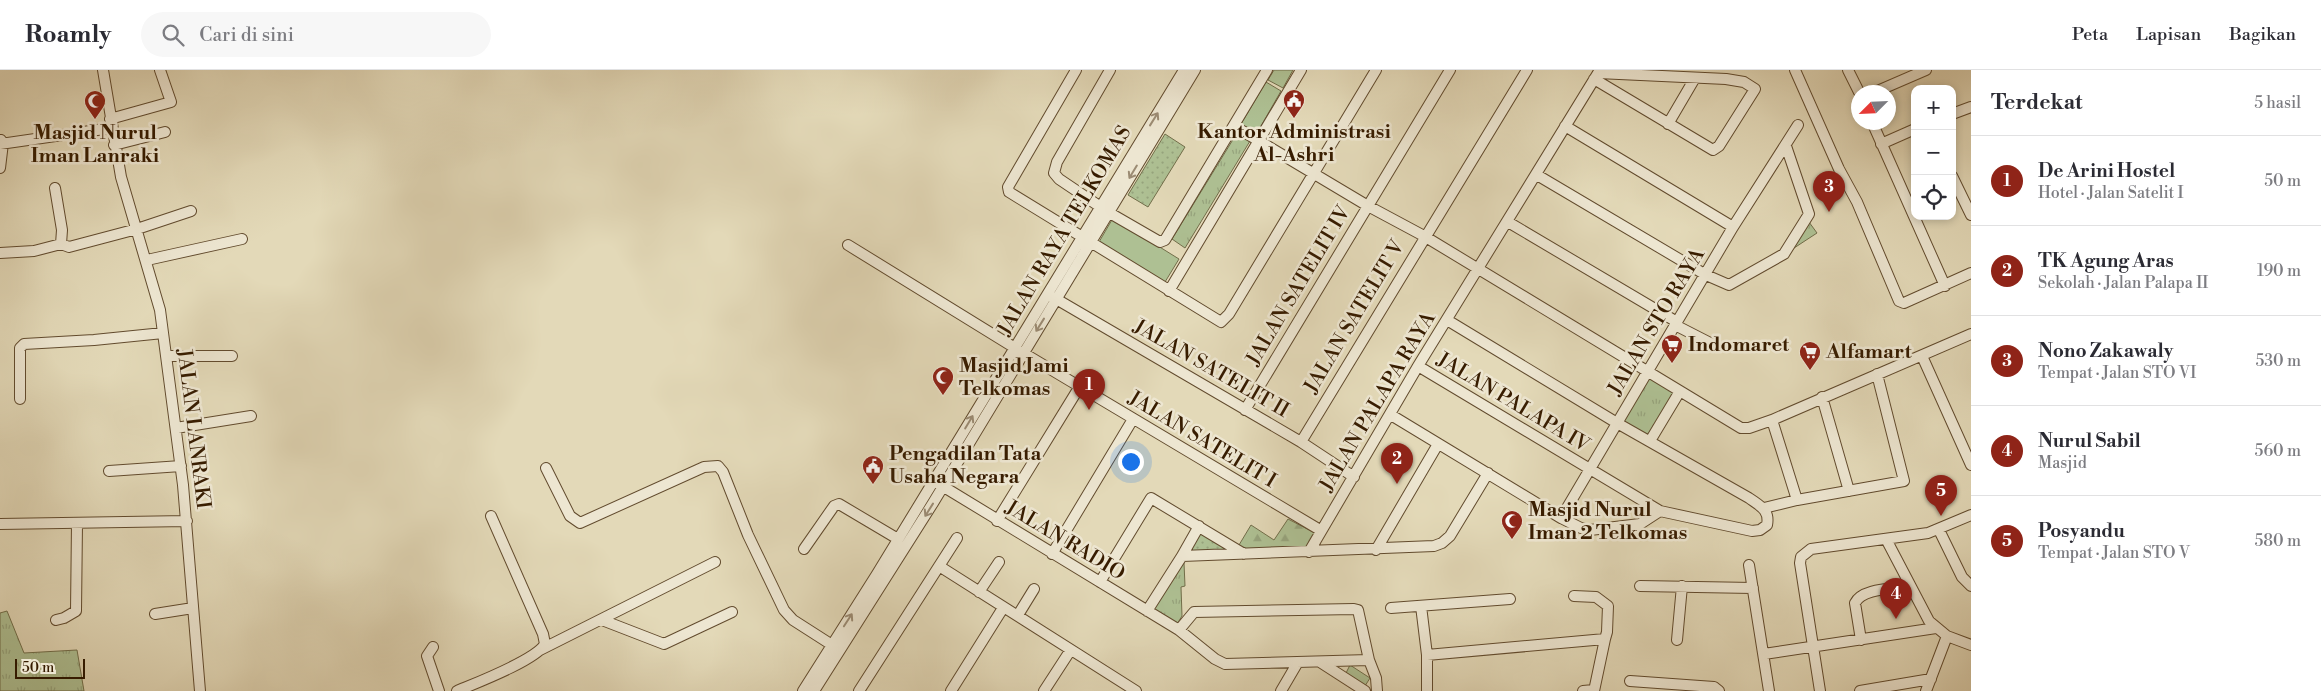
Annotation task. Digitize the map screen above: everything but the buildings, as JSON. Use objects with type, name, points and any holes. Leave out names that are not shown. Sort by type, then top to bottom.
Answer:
[{"type":"street","name":"JALAN LANRAKI","points":[[103,70],[110,124],[121,177],[147,260],[164,333],[187,521],[200,691]]},
{"type":"street","points":[[0,168],[1,142],[110,124],[172,102],[160,70]]},
{"type":"street","points":[[1076,70],[1008,187],[1012,196],[1216,321],[1224,320],[1315,175],[1376,70]]},
{"type":"street","points":[[1110,70],[1057,162],[1054,173],[1059,179],[1104,209],[1157,241],[1164,241],[1267,70]]},
{"type":"street","name":"JALAN RAYA TELKOMAS","points":[[1104,209],[1184,70]]},
{"type":"street","name":"JALAN RAYA TELKOMAS","points":[[803,691],[819,675],[882,577],[1085,239],[1194,70]]},
{"type":"street","points":[[1169,291],[1301,70]]},
{"type":"street","name":"JALAN SATELIT IV","points":[[1245,410],[1450,70]]},
{"type":"street","name":"JALAN SATELIT V","points":[[1301,442],[1424,236],[1527,70]]},
{"type":"street","points":[[1795,70],[1838,169],[1857,202],[1899,301],[1904,303],[1971,273]]},
{"type":"street","points":[[1848,70],[1856,85]]},
{"type":"street","points":[[1892,85],[1926,70]]},
{"type":"street","points":[[1598,73],[1726,79],[1744,82],[1755,89],[1716,149],[1708,149],[1594,80],[1598,73]]},
{"type":"street","points":[[1668,124],[1695,78]]},
{"type":"street","name":"JALAN PALAPA RAYA","points":[[1309,552],[1320,530],[1392,415],[1418,366],[1594,80]]},
{"type":"street","points":[[1956,113],[1971,107]]},
{"type":"street","name":"JALAN STO RAYA","points":[[1562,518],[1733,227],[1798,125]]},
{"type":"street","points":[[1234,126],[1368,206],[1424,236],[1741,428],[1749,428],[1772,420],[1971,334]]},
{"type":"street","points":[[1565,126],[1733,227]]},
{"type":"street","points":[[1875,130],[1945,286]]},
{"type":"street","points":[[114,145],[165,132]]},
{"type":"street","points":[[1881,144],[1911,132]]},
{"type":"street","points":[[1537,175],[1706,275],[1726,284],[1732,284],[1782,256],[1793,241],[1809,211],[1786,146]]},
{"type":"street","points":[[1956,184],[1971,215]]},
{"type":"street","points":[[55,188],[63,237],[61,244]]},
{"type":"street","points":[[0,253],[34,251],[61,244],[69,247],[137,229],[191,211]]},
{"type":"street","points":[[1508,222],[1676,324],[1718,347]]},
{"type":"street","points":[[147,260],[242,239]]},
{"type":"street","name":"JALAN SATELIT I","points":[[848,244],[1019,350],[1320,530]]},
{"type":"street","name":"JALAN SATELIT II","points":[[1052,296],[1301,442],[1354,477]]},
{"type":"street","points":[[1447,320],[1617,423],[1650,440],[1764,508],[1797,500],[1900,483],[1904,477],[1877,374]]},
{"type":"street","points":[[20,399],[20,348],[24,344],[164,333]]},
{"type":"street","points":[[166,356],[232,356]]},
{"type":"street","points":[[1922,356],[1971,465]]},
{"type":"street","name":"JALAN PALAPA IV","points":[[1418,366],[1660,511],[1755,531],[1767,525],[1764,508]]},
{"type":"street","points":[[997,521],[1080,386]]},
{"type":"street","points":[[1650,440],[1680,391]]},
{"type":"street","points":[[1822,397],[1849,491]]},
{"type":"street","points":[[1392,415],[1562,518],[1584,529],[1634,525],[1645,522],[1660,511]]},
{"type":"street","points":[[176,428],[251,416]]},
{"type":"street","points":[[1052,554],[1133,419]]},
{"type":"street","points":[[1772,420],[1797,500]]},
{"type":"street","points":[[1376,550],[1438,444]]},
{"type":"street","points":[[109,471],[181,466]]},
{"type":"street","points":[[546,468],[570,516],[580,523],[704,467],[718,466],[723,472],[748,535],[784,610],[793,620],[832,645]]},
{"type":"street","points":[[1182,556],[1376,550],[1434,546],[1442,543],[1450,536],[1488,473]]},
{"type":"street","name":"JALAN RAYA TELKOMAS","points":[[814,691],[832,645],[882,577],[898,539],[938,484]]},
{"type":"street","name":"JALAN RADIO","points":[[938,484],[1178,630],[1215,659],[1225,664],[1369,660]]},
{"type":"street","points":[[1100,582],[1151,498],[1244,554]]},
{"type":"street","points":[[804,549],[834,506],[839,504],[898,539]]},
{"type":"street","points":[[1820,691],[1800,563],[1801,557],[1811,549],[1939,530],[1971,515]]},
{"type":"street","points":[[491,516],[543,634],[545,644],[539,651]]},
{"type":"street","points":[[0,524],[187,521]]},
{"type":"street","points":[[56,620],[76,611],[77,523]]},
{"type":"street","points":[[1147,611],[1199,526]]},
{"type":"street","points":[[1939,530],[1962,577],[1971,586]]},
{"type":"street","points":[[859,691],[957,538]]},
{"type":"street","points":[[1886,539],[1909,586],[1932,624],[1947,636],[1971,645]]},
{"type":"street","points":[[457,691],[518,664],[539,651],[715,562]]},
{"type":"street","points":[[979,592],[999,562]]},
{"type":"street","points":[[1749,565],[1769,691]]},
{"type":"street","points":[[939,566],[1003,608],[1018,615],[1070,651],[1136,691]]},
{"type":"street","points":[[1640,586],[1753,588]]},
{"type":"street","points":[[1677,640],[1682,586]]},
{"type":"street","points":[[1861,640],[1855,603],[1859,596],[1909,586]]},
{"type":"street","points":[[1018,615],[1034,589]]},
{"type":"street","points":[[1574,596],[1596,597],[1608,606],[1607,632],[1594,690],[1583,691]]},
{"type":"street","points":[[1391,608],[1510,599]]},
{"type":"street","points":[[1421,606],[1427,655],[1427,691]]},
{"type":"street","points":[[155,614],[193,608]]},
{"type":"street","points":[[951,691],[1003,608]]},
{"type":"street","points":[[1178,630],[1194,612],[1354,608],[1358,610],[1369,660],[1376,678],[1377,691]]},
{"type":"street","points":[[602,620],[664,644],[732,612]]},
{"type":"street","points":[[1764,654],[1861,640],[1932,624]]},
{"type":"street","points":[[1926,691],[1947,636]]},
{"type":"street","points":[[1427,655],[1605,639]]},
{"type":"street","points":[[433,647],[426,656],[439,691]]},
{"type":"street","points":[[1044,691],[1070,651]]},
{"type":"street","points":[[1281,691],[1298,662]]},
{"type":"street","points":[[1320,662],[1365,691]]},
{"type":"street","points":[[1860,691],[1930,678]]},
{"type":"street","points":[[1630,682],[1671,687],[1714,687],[1719,691]]},
{"type":"green space","points":[[1274,70],[1293,70],[1283,88],[1268,80]]},
{"type":"green space","points":[[1266,82],[1281,91],[1257,133],[1241,124]]},
{"type":"green space","points":[[1237,133],[1250,141],[1185,248],[1172,239]]},
{"type":"green space","points":[[1165,134],[1185,147],[1148,207],[1128,195]]},
{"type":"green space","points":[[1113,218],[1179,259],[1165,282],[1099,242]]},
{"type":"green space","points":[[1809,222],[1817,233],[1791,250]]},
{"type":"green space","points":[[1648,376],[1676,392],[1650,436],[1622,420]]},
{"type":"green space","points":[[1288,519],[1315,533],[1307,548],[1247,551],[1239,545],[1251,525],[1274,540]]},
{"type":"green space","points":[[1200,532],[1231,551],[1187,553]]},
{"type":"green space","points":[[1182,563],[1184,563],[1185,586],[1181,587],[1182,616],[1177,624],[1153,609]]},
{"type":"green space","points":[[7,611],[24,653],[77,650],[84,691],[0,691],[0,613]]},
{"type":"green space","points":[[1350,665],[1370,678],[1365,686],[1346,673]]},
{"type":"place","name":"Kantor Administrasi Al-Ashri","points":[[1294,119]]},
{"type":"place","name":"Masjid Nurul Iman Lanraki","points":[[95,120]]},
{"type":"place","name":"Nono Zakawaly","points":[[1829,212]]},
{"type":"place","name":"Indomaret","points":[[1672,364]]},
{"type":"place","name":"Alfamart","points":[[1810,371]]},
{"type":"place","name":"Masjid Jami Telkomas","points":[[943,396]]},
{"type":"place","name":"De Arini Hostel","points":[[1089,410]]},
{"type":"place","name":"TK Agung Aras","points":[[1397,484]]},
{"type":"place","name":"Pengadilan Tata Usaha Negara","points":[[873,485]]},
{"type":"place","name":"Posyandu","points":[[1941,516]]},
{"type":"place","name":"Masjid Nurul Iman 2 Telkomas","points":[[1512,540]]},
{"type":"place","name":"Nurul Sabil","points":[[1896,619]]}]
